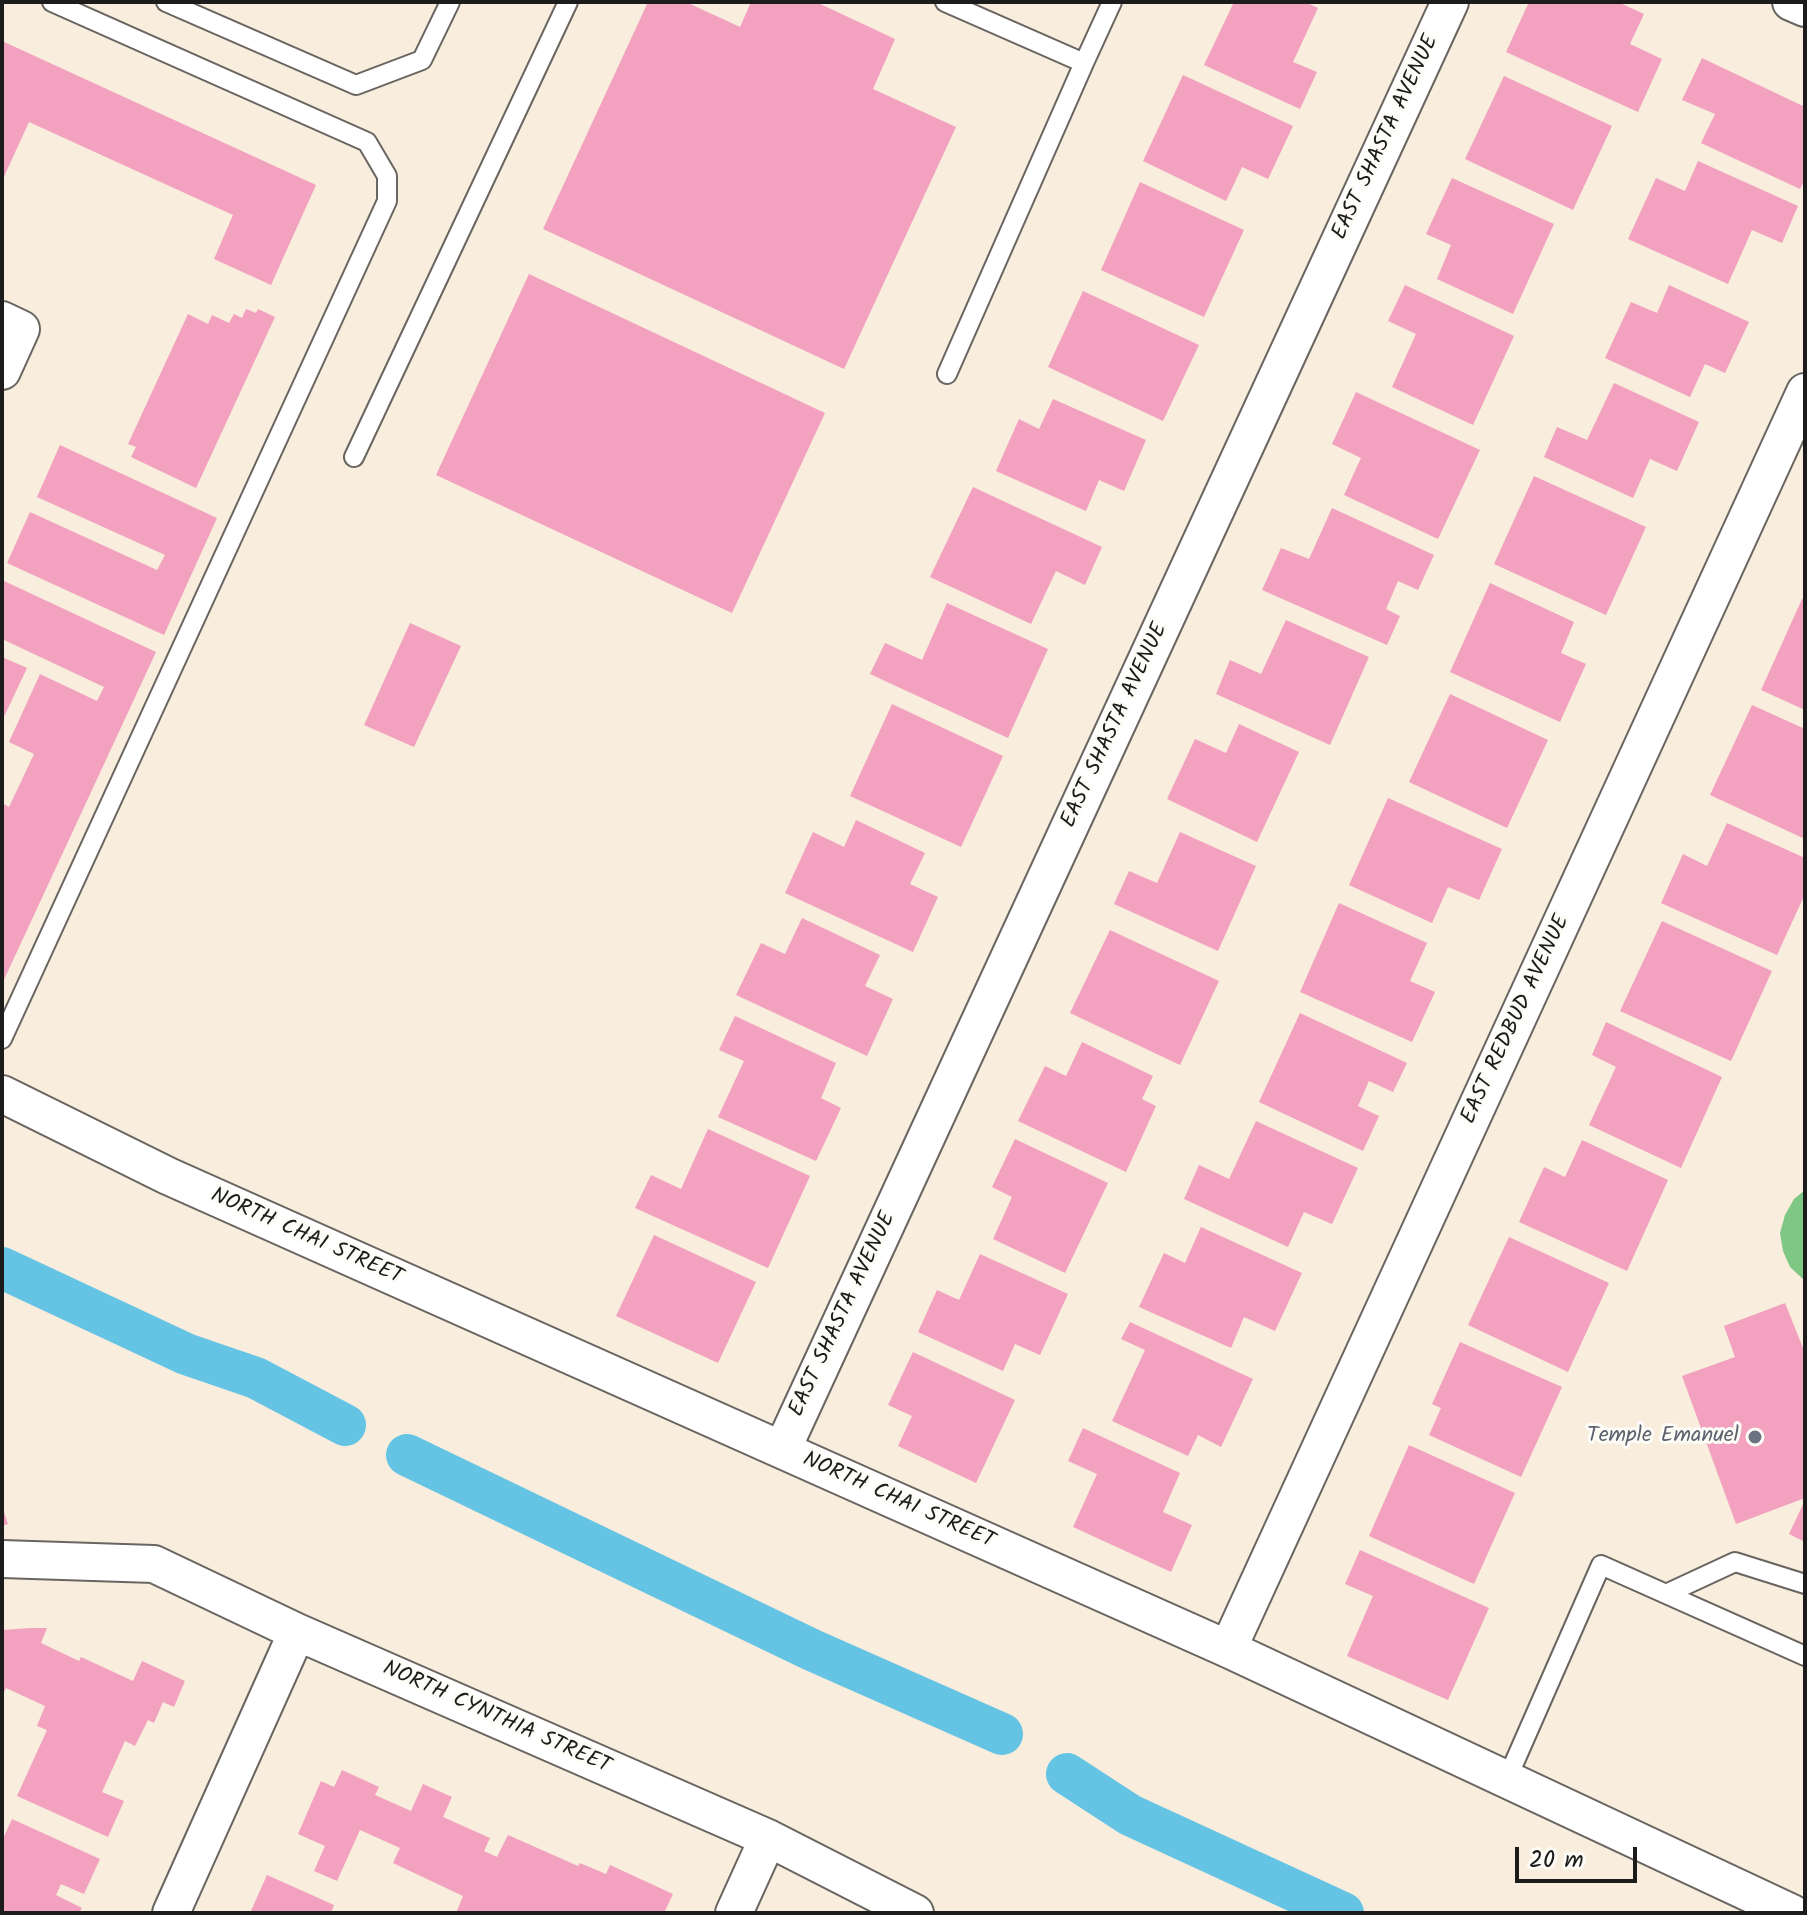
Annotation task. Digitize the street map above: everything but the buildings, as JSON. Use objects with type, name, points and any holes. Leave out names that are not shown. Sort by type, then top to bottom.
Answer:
[{"type":"street","name":"EAST SHASTA AVENUE","points":[[782,1450],[1450,2]]},
{"type":"street","points":[[1791,2],[1805,8]]},
{"type":"street","points":[[2,371],[12,324]]},
{"type":"street","name":"EAST REDBUD AVENUE","points":[[1228,1649],[1805,392]]},
{"type":"street","name":"NORTH CHAI STREET","points":[[2,1094],[168,1176],[1228,1649],[1792,1913]]},
{"type":"street","name":"NORTH CYNTHIA STREET","points":[[2,1559],[154,1564],[297,1632],[768,1838],[915,1913]]},
{"type":"street","points":[[171,1913],[297,1632]]},
{"type":"street","points":[[734,1913],[768,1838]]},
{"type":"lane","points":[[2,1039],[387,201],[387,176],[367,142],[52,2]]},
{"type":"lane","points":[[166,2],[356,85],[422,60],[450,2]]},
{"type":"lane","points":[[354,457],[568,2]]},
{"type":"lane","points":[[945,2],[1084,63]]},
{"type":"lane","points":[[947,374],[1112,2]]},
{"type":"lane","points":[[1666,1594],[1735,1562],[1805,1584]]},
{"type":"lane","points":[[1507,1779],[1601,1565],[1805,1656]]},
{"type":"green space","points":[[1805,1190],[1805,1281],[1790,1267],[1780,1233],[1794,1199]]},
{"type":"waterway","points":[[2,1268],[186,1354],[256,1378],[345,1425]]},
{"type":"waterway","points":[[407,1455],[812,1650],[1002,1734]]},
{"type":"waterway","points":[[1067,1774],[1130,1815],[1343,1913]]},
{"type":"place","name":"Temple Emanuel","points":[[1755,1437]]}]
